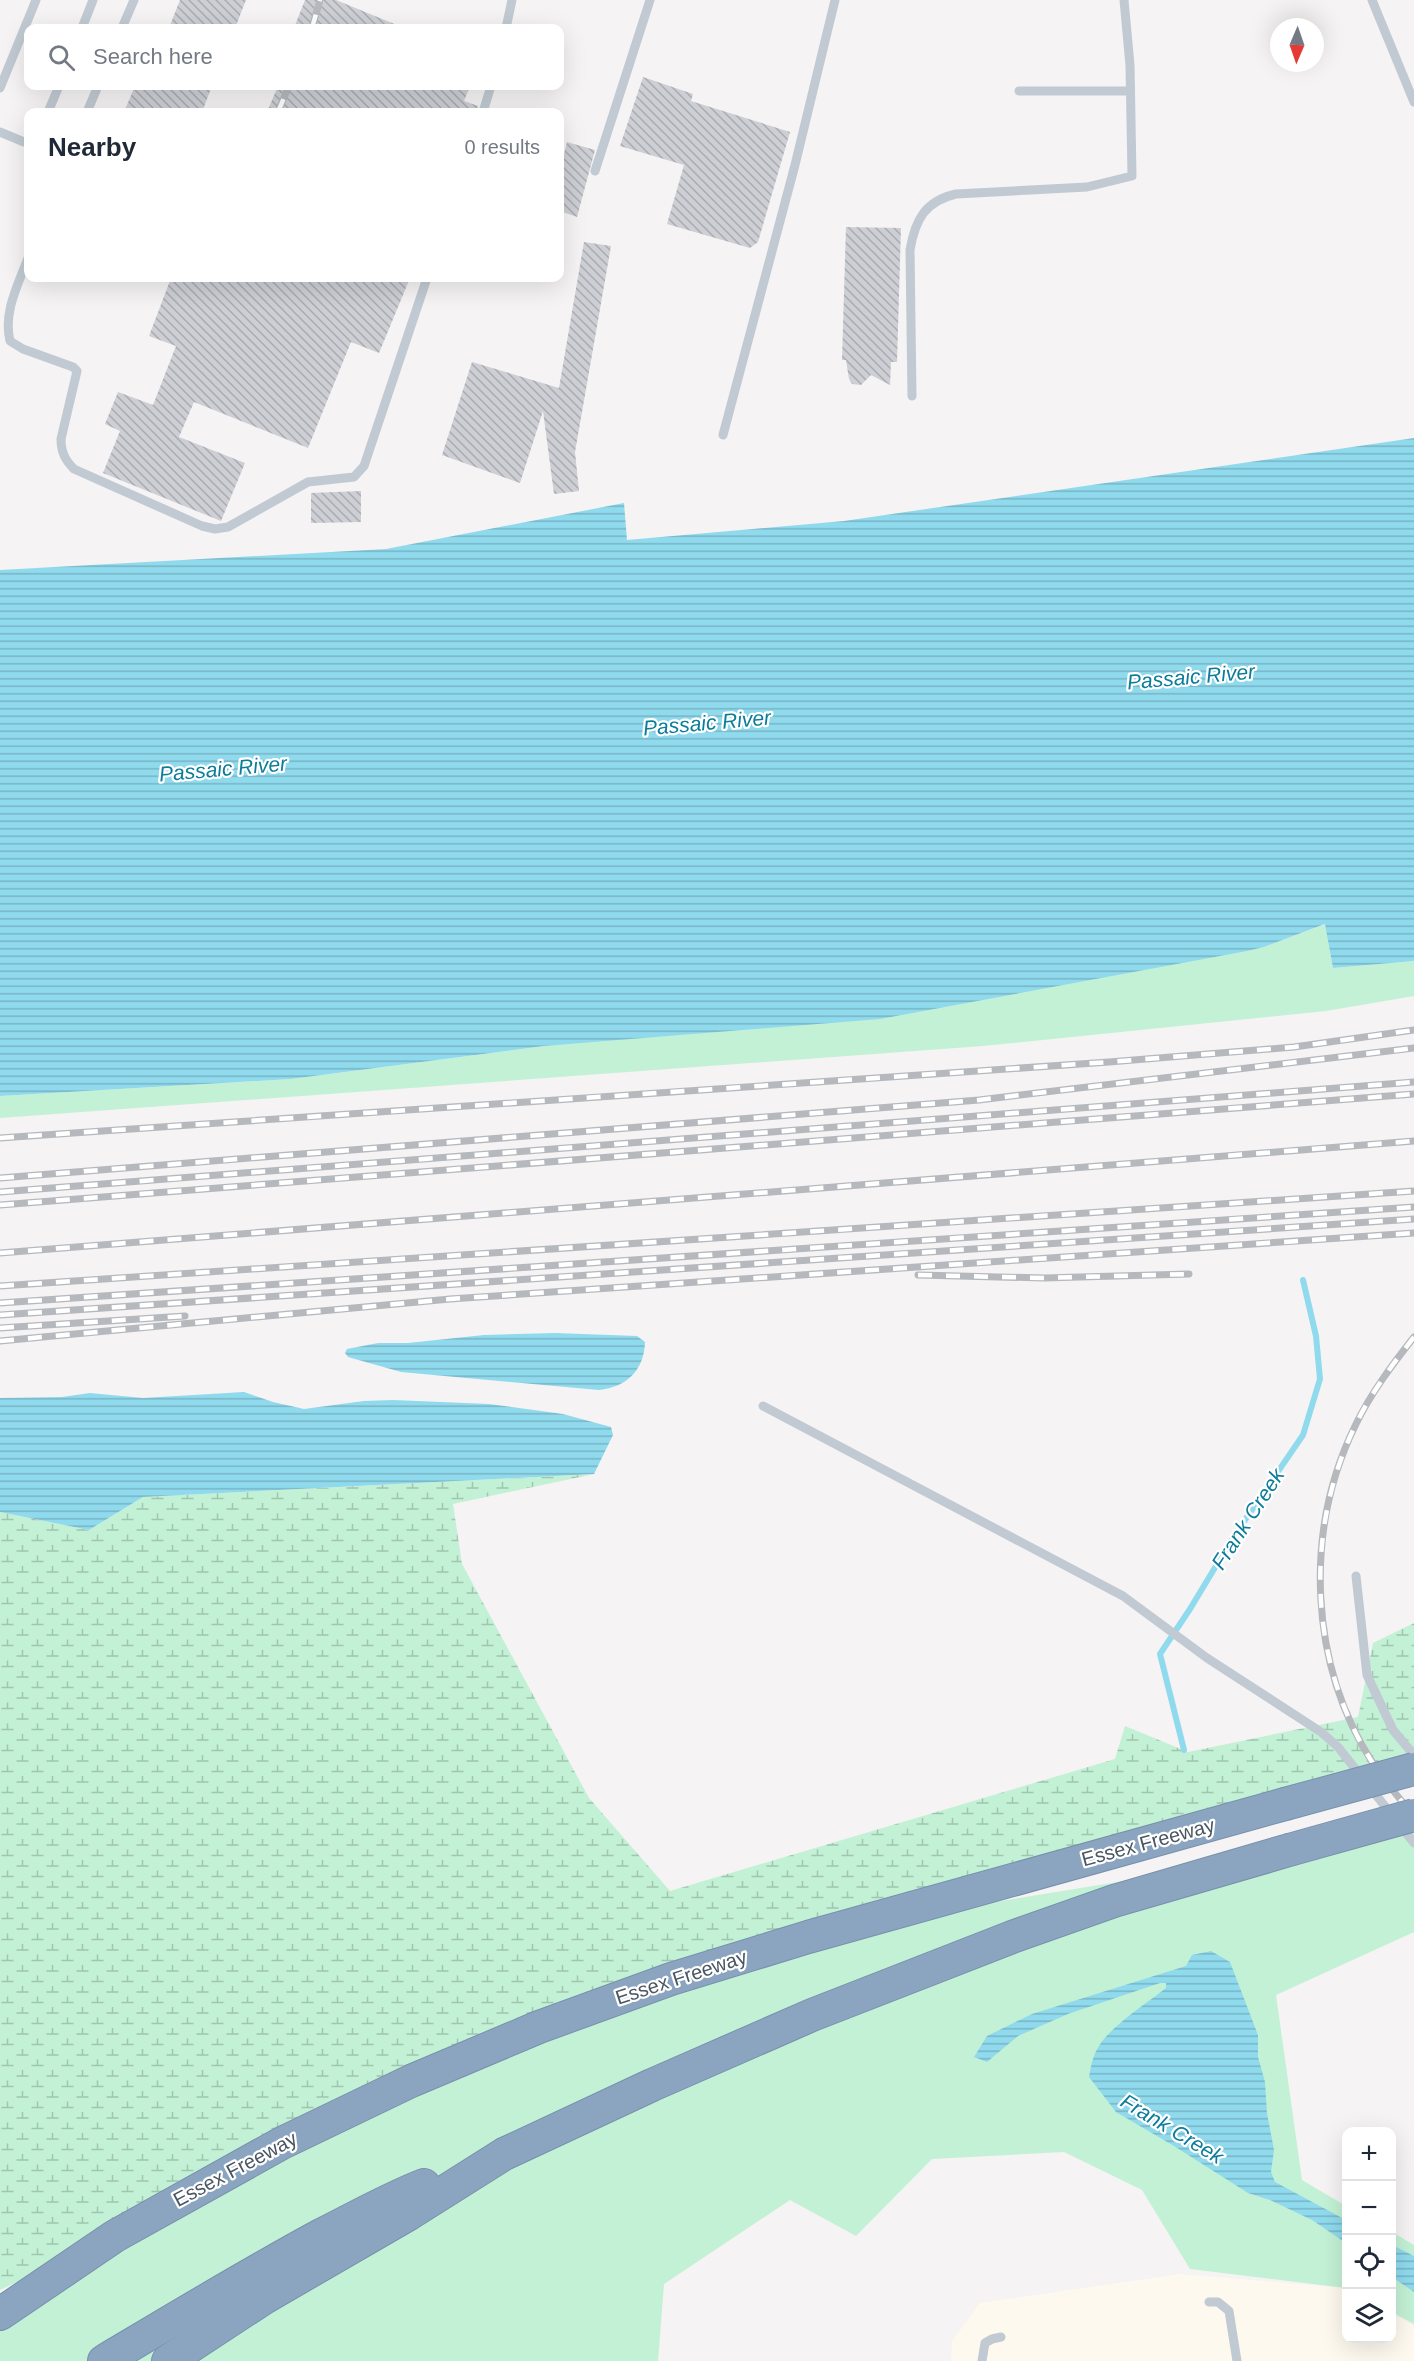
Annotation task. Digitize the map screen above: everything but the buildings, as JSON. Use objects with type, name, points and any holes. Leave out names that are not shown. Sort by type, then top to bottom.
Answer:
[{"type":"highway","name":"Essex Freeway","points":[[0,2314],[115,2236],[221,2176],[345,2112],[474,2054],[602,2004],[740,1957],[877,1916],[1414,1769]]},
{"type":"highway","points":[[104,2361],[232,2284],[401,2194],[504,2154],[704,2061],[863,1994],[1114,1901],[1414,1815]]},
{"type":"highway","points":[[168,2361],[264,2298],[409,2214],[504,2154]]},
{"type":"highway","points":[[0,2290],[115,2236]]},
{"type":"highway","points":[[195,2361],[264,2298]]},
{"type":"lane","points":[[26,24],[36,0]]},
{"type":"lane","points":[[84,24],[93,0]]},
{"type":"lane","points":[[124,24],[134,0]]},
{"type":"lane","points":[[507,24],[512,0]]},
{"type":"lane","points":[[595,171],[650,0]]},
{"type":"lane","points":[[723,435],[795,165],[835,0]]},
{"type":"lane","points":[[912,396],[910,250],[913,230],[924,210],[941,197],[956,194],[1087,187],[1132,176],[1125,0]]},
{"type":"lane","points":[[1372,0],[1414,102]]},
{"type":"lane","points":[[0,88],[24,29]]},
{"type":"lane","points":[[50,108],[57,90]]},
{"type":"lane","points":[[89,108],[96,90]]},
{"type":"lane","points":[[484,108],[490,90]]},
{"type":"lane","points":[[1019,91],[1130,91]]},
{"type":"lane","points":[[0,132],[24,142]]},
{"type":"lane","points":[[24,269],[6,325],[10,341],[23,349],[73,367],[77,371],[61,439],[61,449],[66,462],[74,469],[202,526],[215,529],[228,528],[308,482],[354,477],[364,466],[426,282]]},
{"type":"lane","points":[[763,1406],[1123,1596],[1207,1658],[1321,1732],[1338,1747],[1414,1843]]},
{"type":"lane","points":[[1356,1576],[1366,1676],[1394,1730],[1414,1755]]},
{"type":"lane","points":[[1209,2302],[1218,2302],[1229,2311],[1237,2361]]},
{"type":"lane","points":[[982,2361],[985,2343],[992,2338],[1001,2337]]},
{"type":"shaded area","points":[[1180,2274],[1342,2288],[1342,2343],[1396,2343],[1396,2315],[1414,2326],[1414,2361],[951,2361],[952,2341],[980,2303]]},
{"type":"green space","points":[[1326,924],[1333,968],[1414,961],[1414,996],[1326,1011],[983,1046],[0,1118],[0,1096],[291,1079],[1264,947]]},
{"type":"green space","points":[[594,1474],[453,1504],[462,1564],[589,1798],[670,1891],[1115,1759],[1125,1726],[1188,1752],[1358,1717],[1373,1643],[1414,1623],[1414,1766],[602,2004],[0,2290],[0,1512],[89,1530],[143,1497]]},
{"type":"green space","points":[[1414,1830],[1414,1932],[1276,1995],[1302,2180],[1342,2204],[1342,2288],[1190,2269],[1142,2190],[1064,2152],[932,2159],[856,2236],[790,2200],[664,2284],[658,2361],[0,2361],[0,2309],[470,2056],[872,1922],[1370,1841]]},
{"type":"green space","points":[[1396,2234],[1414,2245],[1414,2324],[1396,2314]]},
{"type":"water","name":"Passaic River","points":[[1414,438],[1414,961],[1333,968],[1325,924],[1247,951],[880,1019],[544,1046],[291,1079],[0,1096],[0,570],[386,549],[624,503],[627,540],[844,521]]},
{"type":"water","points":[[555,1333],[637,1336],[645,1342],[644,1352],[637,1369],[626,1381],[599,1390],[401,1372],[348,1357],[345,1353],[347,1349],[378,1343],[408,1343],[484,1335]]},
{"type":"water","points":[[244,1392],[304,1409],[364,1401],[393,1400],[489,1404],[563,1414],[611,1427],[613,1435],[594,1474],[143,1497],[89,1530],[0,1512],[0,1398],[62,1397],[90,1393],[143,1398]]},
{"type":"water","points":[[1211,1951],[1230,1962],[1258,2035],[1258,2057],[1265,2082],[1267,2113],[1274,2150],[1271,2172],[1275,2182],[1342,2218],[1342,2240],[1312,2220],[1270,2200],[1248,2193],[1116,2112],[1089,2077],[1095,2053],[1105,2038],[1120,2023],[1166,1988],[1166,1983],[1160,1983],[1068,2014],[1018,2036],[987,2062],[974,2057],[987,2036],[1032,2014],[1186,1966],[1192,1955]]},
{"type":"water","points":[[1396,2247],[1414,2256],[1414,2292],[1396,2280]]},
{"type":"waterway","name":"Frank Creek","points":[[1184,1750],[1160,1654],[1234,1536],[1303,1435],[1320,1379],[1316,1336],[1303,1280]]},
{"type":"railway","points":[[313,24],[320,0]]},
{"type":"railway","points":[[280,108],[287,90]]},
{"type":"railway","points":[[0,1138],[1109,1062],[1294,1047],[1414,1030]]},
{"type":"railway","points":[[0,1178],[979,1100],[1414,1048]]},
{"type":"railway","points":[[0,1192],[1414,1082]]},
{"type":"railway","points":[[0,1205],[1414,1094]]},
{"type":"railway","points":[[0,1253],[1414,1141]]},
{"type":"railway","points":[[0,1286],[1414,1191]]},
{"type":"railway","points":[[0,1303],[1414,1207]]},
{"type":"railway","points":[[0,1315],[1414,1219]]},
{"type":"railway","points":[[0,1341],[450,1299],[1414,1233]]},
{"type":"railway","points":[[918,1275],[1044,1278],[1189,1274]]},
{"type":"railway","points":[[0,1328],[185,1316]]},
{"type":"railway","points":[[1414,1337],[1368,1401],[1356,1424],[1339,1465],[1327,1508],[1321,1553],[1321,1597],[1326,1641],[1336,1685],[1352,1726],[1374,1765],[1414,1815]]}]
